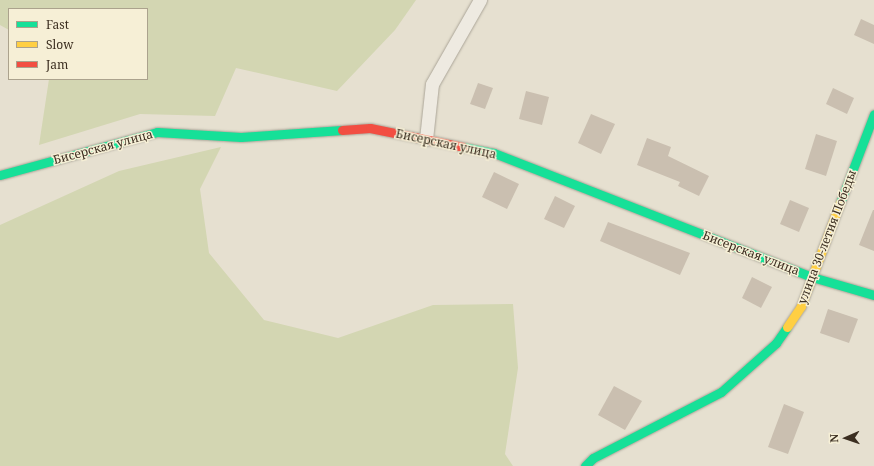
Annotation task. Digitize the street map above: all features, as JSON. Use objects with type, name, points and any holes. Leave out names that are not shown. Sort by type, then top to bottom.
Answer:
[{"type":"street","points":[[426,139],[432,84],[480,0]]},
{"type":"street","name":"улица 30-летия Победы","points":[[585,466],[593,458],[721,392],[742,377],[790,325],[812,277],[874,114]]},
{"type":"street","name":"Бисерская улица","points":[[0,175],[157,132],[241,137],[370,128],[494,153],[812,277],[874,295]]},
{"type":"green space","points":[[0,0],[416,0],[395,30],[337,91],[236,68],[215,116],[140,114],[39,145],[49,80],[148,80],[148,8],[8,8],[8,29],[0,25]]},
{"type":"green space","points":[[221,147],[200,189],[209,253],[264,320],[338,338],[433,305],[513,304],[518,368],[505,454],[513,466],[0,466],[0,225],[119,171]]},
{"type":"building","points":[[861,19],[874,25],[874,44],[854,35]]},
{"type":"building","points":[[478,83],[493,88],[485,109],[470,104]]},
{"type":"building","points":[[833,88],[854,98],[847,114],[826,104]]},
{"type":"building","points":[[526,91],[549,97],[542,125],[519,119]]},
{"type":"building","points":[[591,114],[615,124],[601,154],[578,143]]},
{"type":"building","points":[[816,134],[837,141],[826,176],[805,169]]},
{"type":"building","points":[[647,138],[671,147],[668,156],[709,176],[699,196],[678,186],[680,182],[637,165]]},
{"type":"building","points":[[494,172],[519,184],[507,209],[482,197]]},
{"type":"building","points":[[555,196],[575,206],[564,228],[544,219]]},
{"type":"building","points":[[790,200],[809,208],[799,232],[780,224]]},
{"type":"building","points":[[874,210],[874,251],[859,245]]},
{"type":"building","points":[[608,222],[690,253],[680,275],[600,241]]},
{"type":"building","points":[[752,277],[772,287],[761,308],[742,298]]},
{"type":"building","points":[[828,309],[858,319],[849,343],[820,333]]},
{"type":"building","points":[[614,386],[642,401],[625,430],[598,415]]},
{"type":"building","points":[[784,404],[804,412],[788,454],[768,447]]},
{"type":"traffic: fast","points":[[840,203],[874,114]]},
{"type":"traffic: fast","points":[[0,175],[157,132],[241,137],[342,130]]},
{"type":"traffic: fast","points":[[463,147],[494,153],[812,277],[874,295]]},
{"type":"traffic: fast","points":[[585,466],[593,458],[721,392],[776,343],[787,327]]},
{"type":"traffic: slow","points":[[787,327],[801,306],[840,203]]},
{"type":"traffic: jam","points":[[342,130],[370,128],[463,147]]}]
